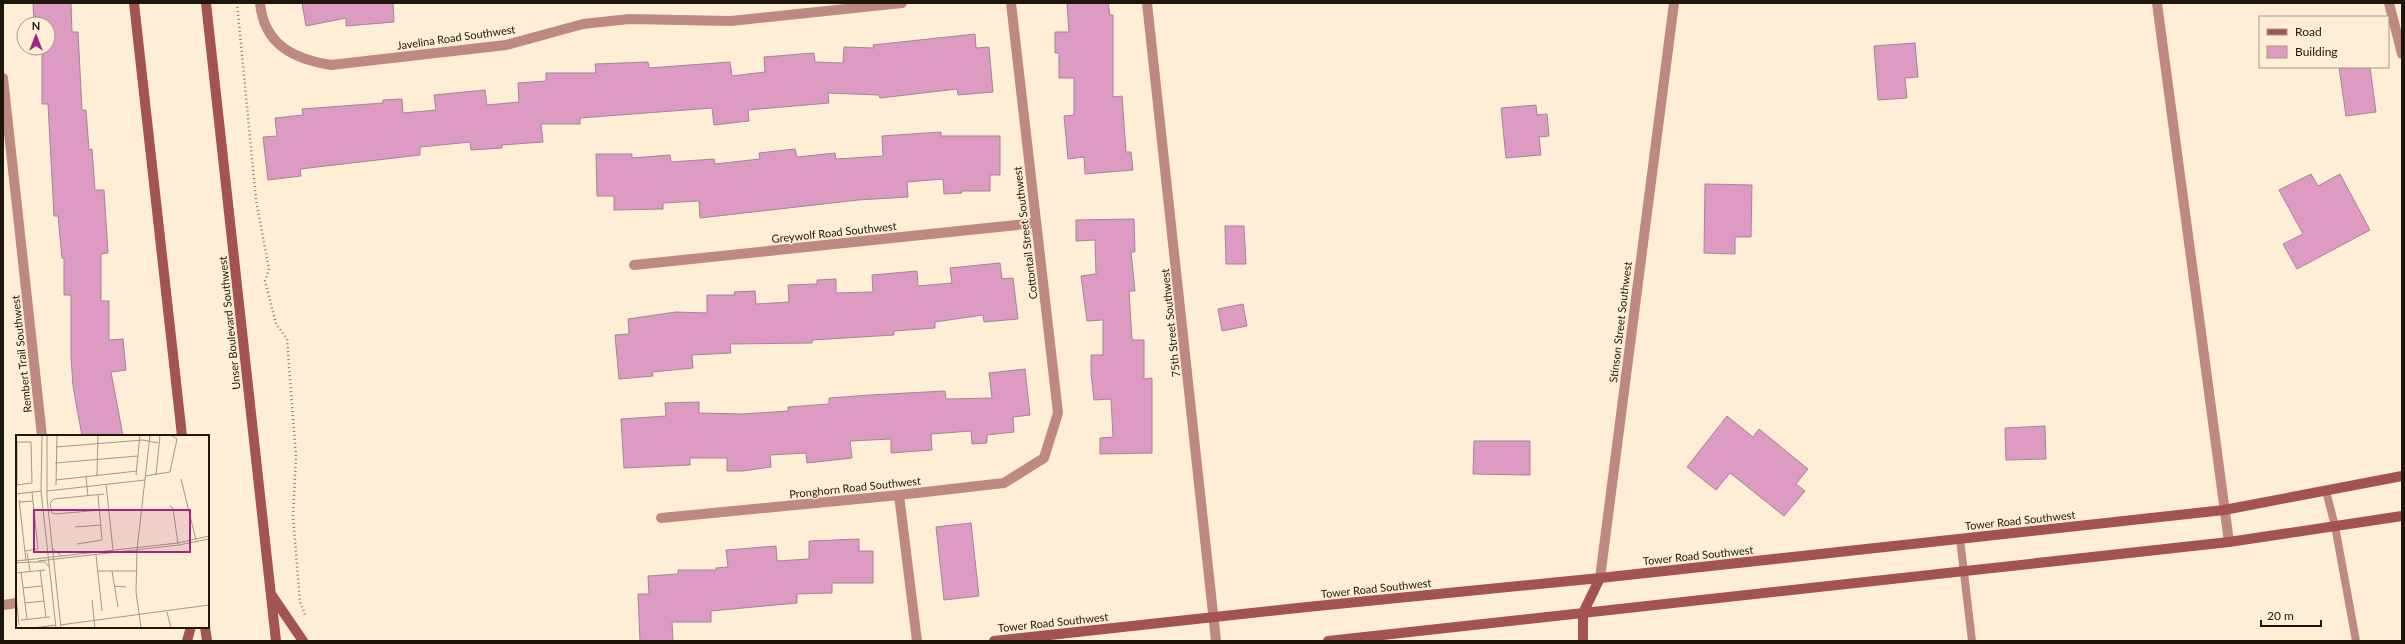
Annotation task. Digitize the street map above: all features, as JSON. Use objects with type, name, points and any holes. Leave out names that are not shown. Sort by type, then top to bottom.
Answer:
[{"type":"street","points":[[134,3],[182,435]]},
{"type":"street","name":"Unser Boulevard Southwest","points":[[206,3],[276,641]]},
{"type":"street","name":"Javelina Road Southwest","points":[[260,3],[270,35],[287,52],[307,61],[331,65],[506,45],[582,24],[629,19],[731,21],[902,3]]},
{"type":"street","name":"Cottontail Street Southwest","points":[[1011,3],[1058,413],[1044,458]]},
{"type":"street","name":"75th Street Southwest","points":[[1147,3],[1216,641]]},
{"type":"street","name":"Stinson Street Southwest","points":[[1583,641],[1583,613],[1600,578],[1674,3]]},
{"type":"street","points":[[2157,3],[2229,542]]},
{"type":"street","points":[[2389,3],[2402,54]]},
{"type":"street","name":"Rembert Trail Southwest","points":[[3,78],[42,435]]},
{"type":"street","name":"Greywolf Road Southwest","points":[[634,265],[1036,223]]},
{"type":"street","name":"Pronghorn Road Southwest","points":[[661,518],[899,496],[1004,483],[1044,458]]},
{"type":"street","name":"Tower Road Southwest","points":[[994,641],[1213,617],[1600,578],[2224,510],[2402,476]]},
{"type":"street","points":[[899,496],[917,641]]},
{"type":"street","points":[[1328,641],[2229,542],[2402,516]]},
{"type":"street","points":[[270,592],[303,641]]},
{"type":"street","points":[[3,605],[16,603]]},
{"type":"street","points":[[187,641],[191,628]]},
{"type":"street","points":[[205,628],[206,641]]},
{"type":"lane","points":[[2326,490],[2335,526],[2356,641]]},
{"type":"lane","points":[[1960,539],[1972,641]]},
{"type":"path","points":[[237,3],[256,200],[269,269],[265,281],[276,324],[287,338],[296,457],[293,516],[300,602],[309,622]]},
{"type":"building","points":[[33,3],[71,3],[72,32],[78,32],[82,110],[86,110],[89,150],[92,149],[95,190],[104,190],[108,253],[101,254],[101,301],[109,301],[109,340],[123,339],[126,370],[111,372],[123,435],[82,435],[73,386],[71,357],[71,295],[64,295],[64,258],[62,258],[58,216],[54,216],[48,104],[42,104],[42,56],[56,56],[56,16],[34,16]]},
{"type":"building","points":[[302,3],[393,3],[394,22],[346,26],[346,18],[306,26]]},
{"type":"building","points":[[1067,3],[1108,3],[1110,15],[1113,15],[1113,97],[1122,96],[1126,152],[1131,152],[1133,170],[1085,174],[1084,157],[1068,159],[1064,116],[1074,115],[1074,78],[1059,78],[1059,53],[1055,53],[1055,32],[1069,32]]},
{"type":"building","points":[[975,34],[976,48],[989,47],[993,92],[958,95],[957,89],[880,98],[879,95],[828,93],[829,103],[748,110],[749,121],[714,125],[712,108],[580,118],[580,124],[541,124],[543,142],[502,145],[502,148],[471,150],[470,142],[420,147],[420,155],[300,169],[301,176],[268,180],[263,137],[277,136],[275,118],[303,115],[302,109],[383,103],[383,100],[402,99],[403,113],[436,110],[434,95],[485,90],[487,105],[519,102],[518,83],[546,81],[546,73],[596,73],[595,64],[648,62],[649,68],[730,62],[732,76],[765,72],[764,57],[814,53],[815,62],[843,63],[844,47],[874,48],[873,45]]},
{"type":"building","points":[[1915,43],[1918,77],[1905,78],[1907,98],[1878,100],[1874,46]]},
{"type":"building","points":[[2339,68],[2370,68],[2376,112],[2346,116]]},
{"type":"building","points":[[1536,105],[1537,115],[1547,114],[1549,136],[1539,137],[1541,155],[1506,158],[1501,108]]},
{"type":"building","points":[[941,132],[941,136],[1000,136],[1000,175],[990,175],[990,191],[961,191],[962,193],[944,194],[943,179],[907,182],[908,197],[858,200],[700,218],[699,201],[663,203],[663,209],[614,210],[614,196],[597,196],[596,154],[632,154],[632,158],[670,155],[671,162],[714,159],[715,164],[760,159],[759,153],[795,149],[797,157],[835,153],[836,159],[883,156],[882,136]]},
{"type":"building","points":[[2311,174],[2318,186],[2340,174],[2370,230],[2297,269],[2283,244],[2303,234],[2279,190]]},
{"type":"building","points":[[1705,184],[1752,185],[1751,237],[1735,237],[1735,254],[1704,253]]},
{"type":"building","points":[[1134,219],[1135,252],[1131,252],[1135,291],[1129,291],[1132,340],[1144,340],[1144,379],[1152,378],[1152,453],[1100,454],[1100,438],[1113,437],[1111,399],[1094,400],[1091,373],[1091,355],[1103,355],[1103,320],[1087,321],[1081,276],[1096,274],[1095,240],[1076,241],[1076,220]]},
{"type":"building","points":[[1225,226],[1244,226],[1246,264],[1226,264]]},
{"type":"building","points":[[1000,263],[1002,279],[1013,278],[1018,319],[984,322],[983,315],[935,322],[935,328],[894,331],[894,335],[812,340],[812,343],[730,344],[731,353],[692,355],[693,368],[652,372],[653,376],[619,379],[615,335],[629,334],[628,319],[676,312],[707,313],[707,295],[735,295],[734,292],[755,291],[756,304],[789,302],[788,285],[817,284],[817,280],[836,279],[836,293],[873,292],[872,275],[917,271],[918,286],[952,283],[950,268]]},
{"type":"building","points":[[1243,304],[1247,326],[1222,331],[1218,309]]},
{"type":"building","points":[[1025,369],[1030,415],[1013,417],[1014,432],[987,435],[987,443],[972,444],[971,431],[931,434],[932,450],[891,453],[891,439],[850,441],[852,458],[807,463],[806,453],[770,455],[771,467],[743,471],[727,471],[727,458],[690,458],[690,465],[624,468],[621,419],[666,416],[665,403],[699,402],[699,413],[743,414],[788,411],[788,407],[829,404],[829,398],[870,395],[945,391],[946,399],[992,398],[989,373]]},
{"type":"building","points":[[1727,416],[1753,437],[1759,429],[1808,469],[1796,484],[1805,491],[1784,516],[1730,473],[1716,490],[1687,467]]},
{"type":"building","points":[[2045,426],[2046,459],[2006,460],[2005,428]]},
{"type":"building","points":[[1474,441],[1530,441],[1530,475],[1473,474]]},
{"type":"building","points":[[971,523],[979,596],[944,600],[936,527]]},
{"type":"building","points":[[859,539],[859,551],[873,551],[873,583],[832,583],[832,593],[797,594],[797,603],[711,611],[711,622],[672,622],[673,641],[640,641],[638,594],[649,594],[648,576],[678,574],[678,570],[716,570],[716,568],[728,567],[726,550],[776,546],[777,561],[809,559],[809,541]]}]
